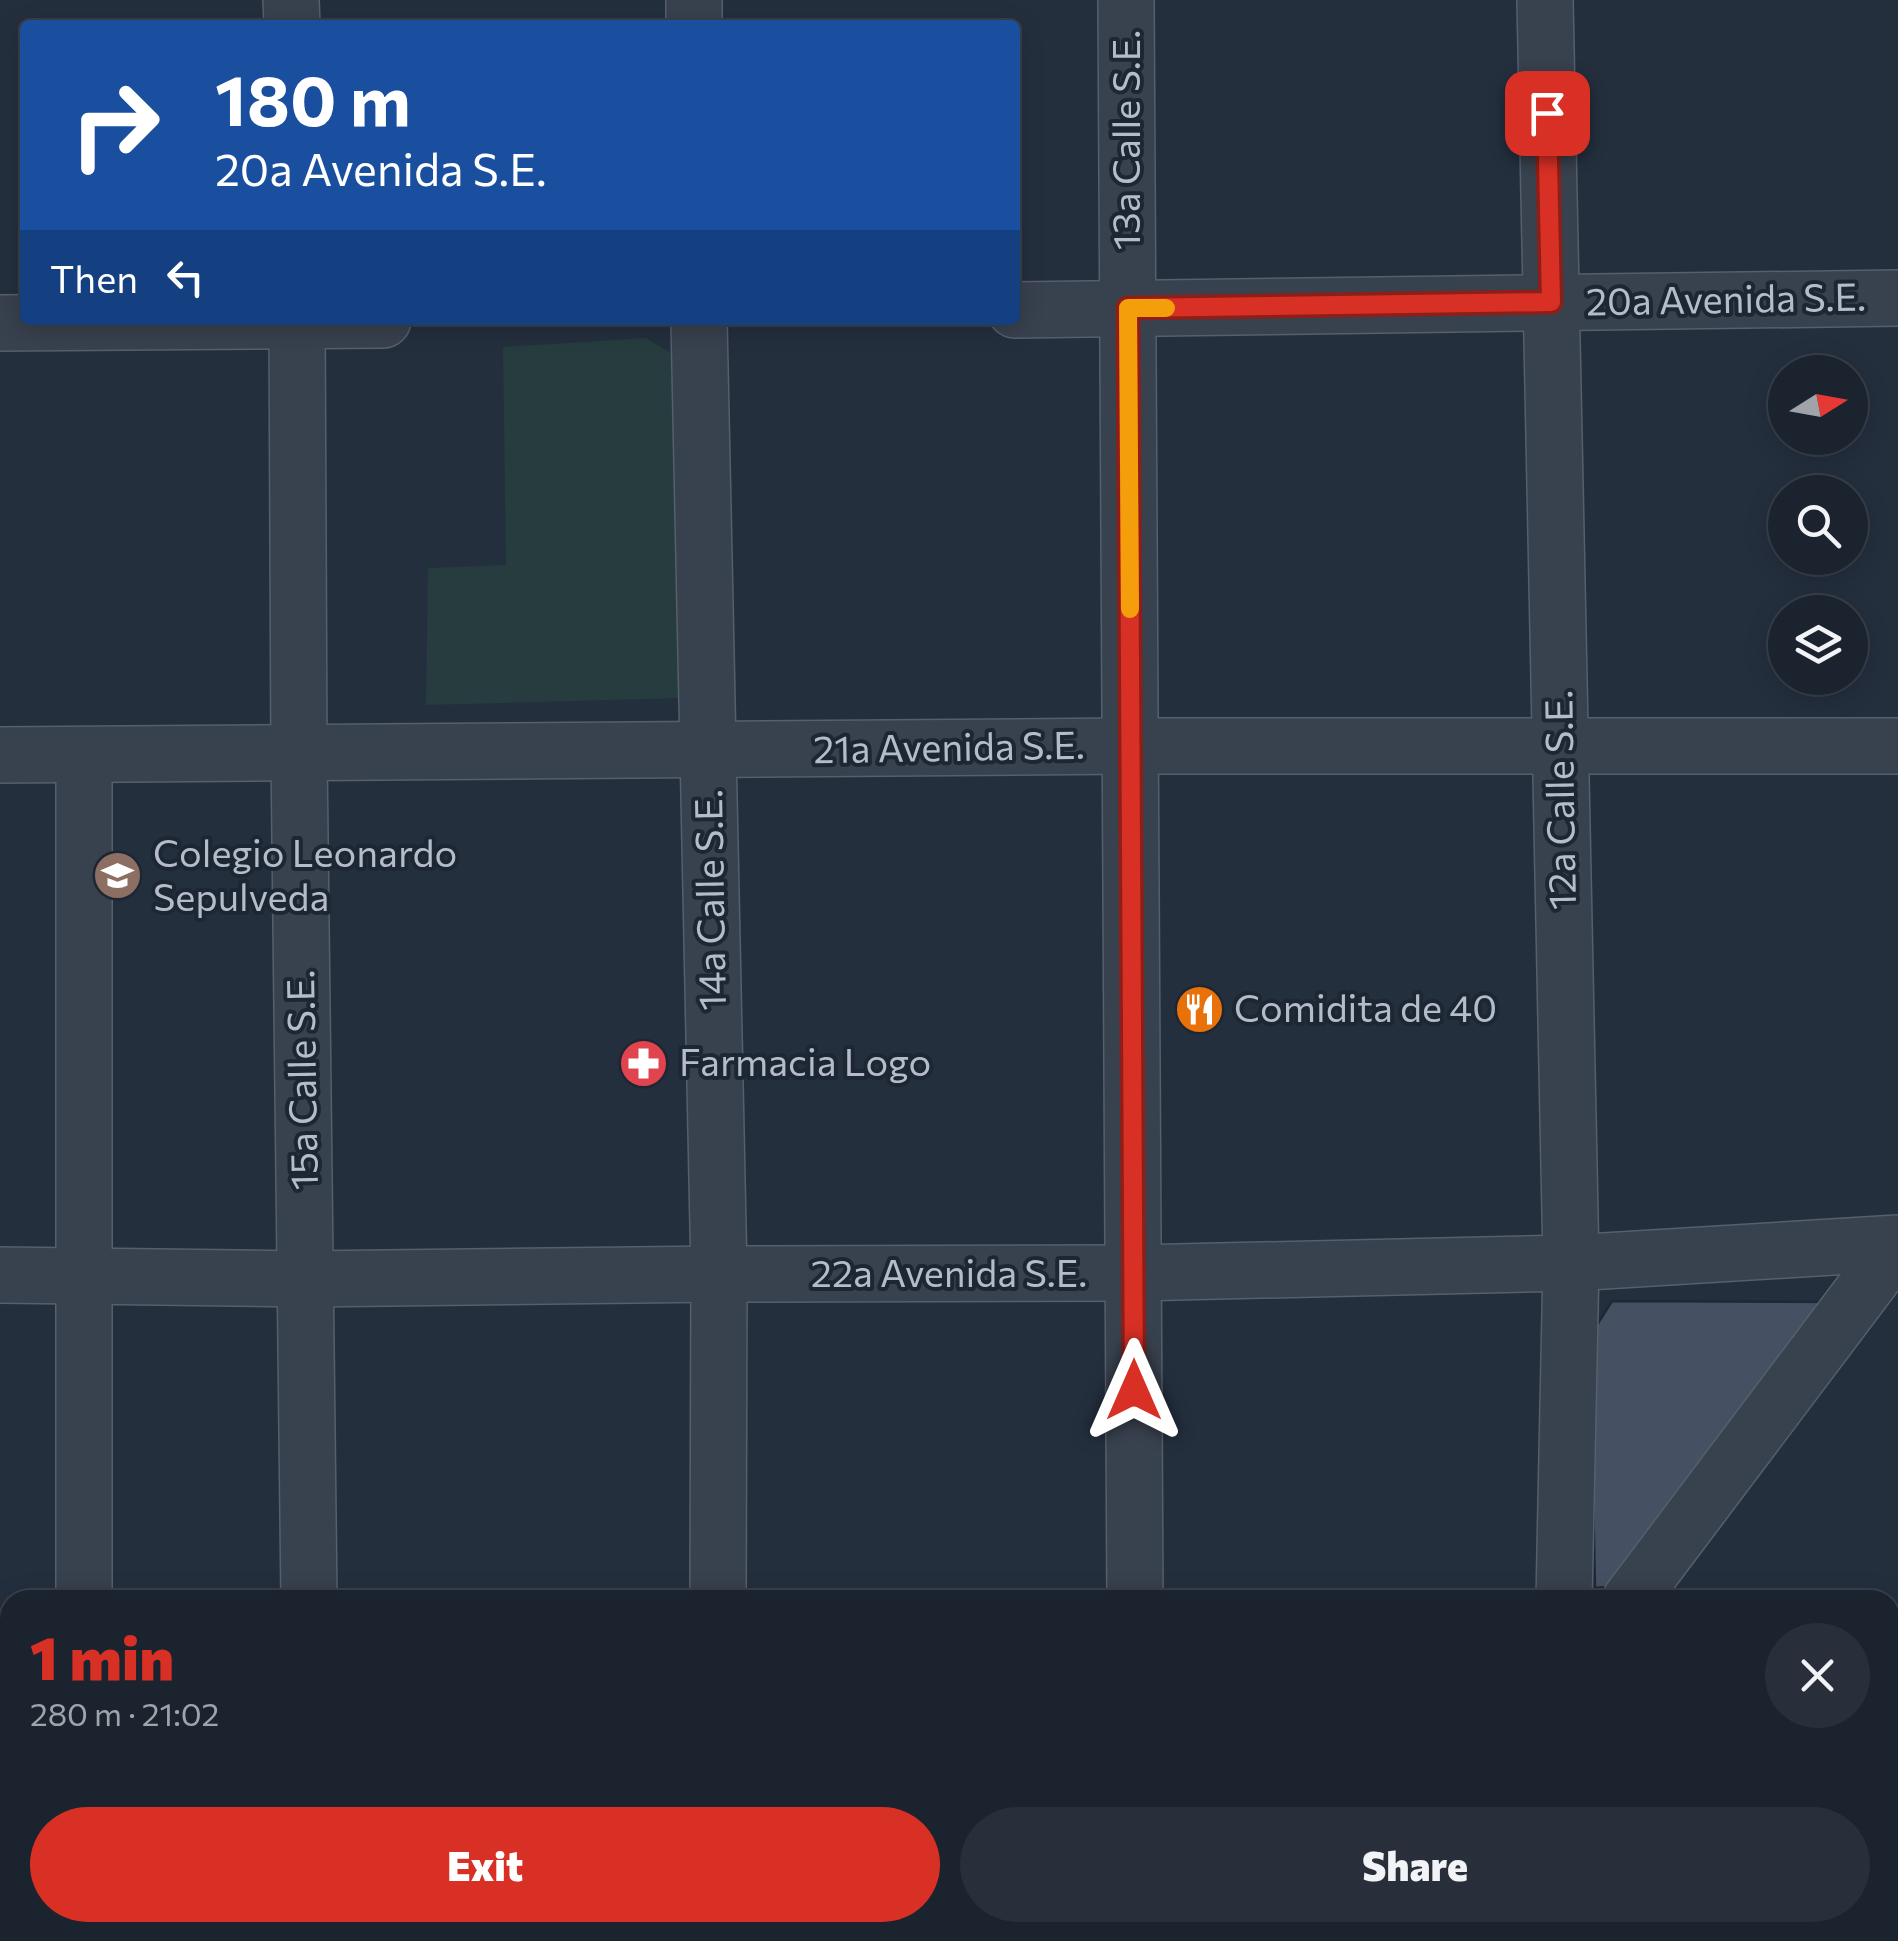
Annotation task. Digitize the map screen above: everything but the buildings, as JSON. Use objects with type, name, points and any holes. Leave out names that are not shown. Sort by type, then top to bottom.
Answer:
[{"type":"street","name":"13a Calle S.E.","points":[[1126,0],[1135,1590]]},
{"type":"street","name":"12a Calle S.E.","points":[[1544,0],[1571,1262],[1564,1590]]},
{"type":"street","name":"20a Avenida S.E.","points":[[1020,310],[1898,298]]},
{"type":"street","name":"15a Calle S.E.","points":[[296,325],[309,1590]]},
{"type":"street","name":"14a Calle S.E.","points":[[699,325],[719,1274],[718,1590]]},
{"type":"street","name":"21a Avenida S.E.","points":[[0,755],[1130,746],[1898,746]]},
{"type":"street","points":[[84,755],[84,1590]]},
{"type":"street","name":"22a Avenida S.E.","points":[[0,1275],[306,1279],[1134,1274],[1571,1262],[1898,1244]]},
{"type":"street","points":[[1638,1590],[1898,1244]]},
{"type":"green space","points":[[646,338],[671,353],[682,698],[426,705],[428,568],[506,565],[503,347]]},
{"type":"slow traffic","points":[[1130,609],[1128,308],[1166,308]]},
{"type":"place","name":"Colegio Leonardo Sepulveda","points":[[118,876]]},
{"type":"place","name":"Comidita de 40","points":[[1199,1009]]},
{"type":"place","name":"Farmacia Logo","points":[[644,1063]]},
{"type":"route","points":[[1134,1390],[1128,308],[1551,302],[1547,113]]}]
